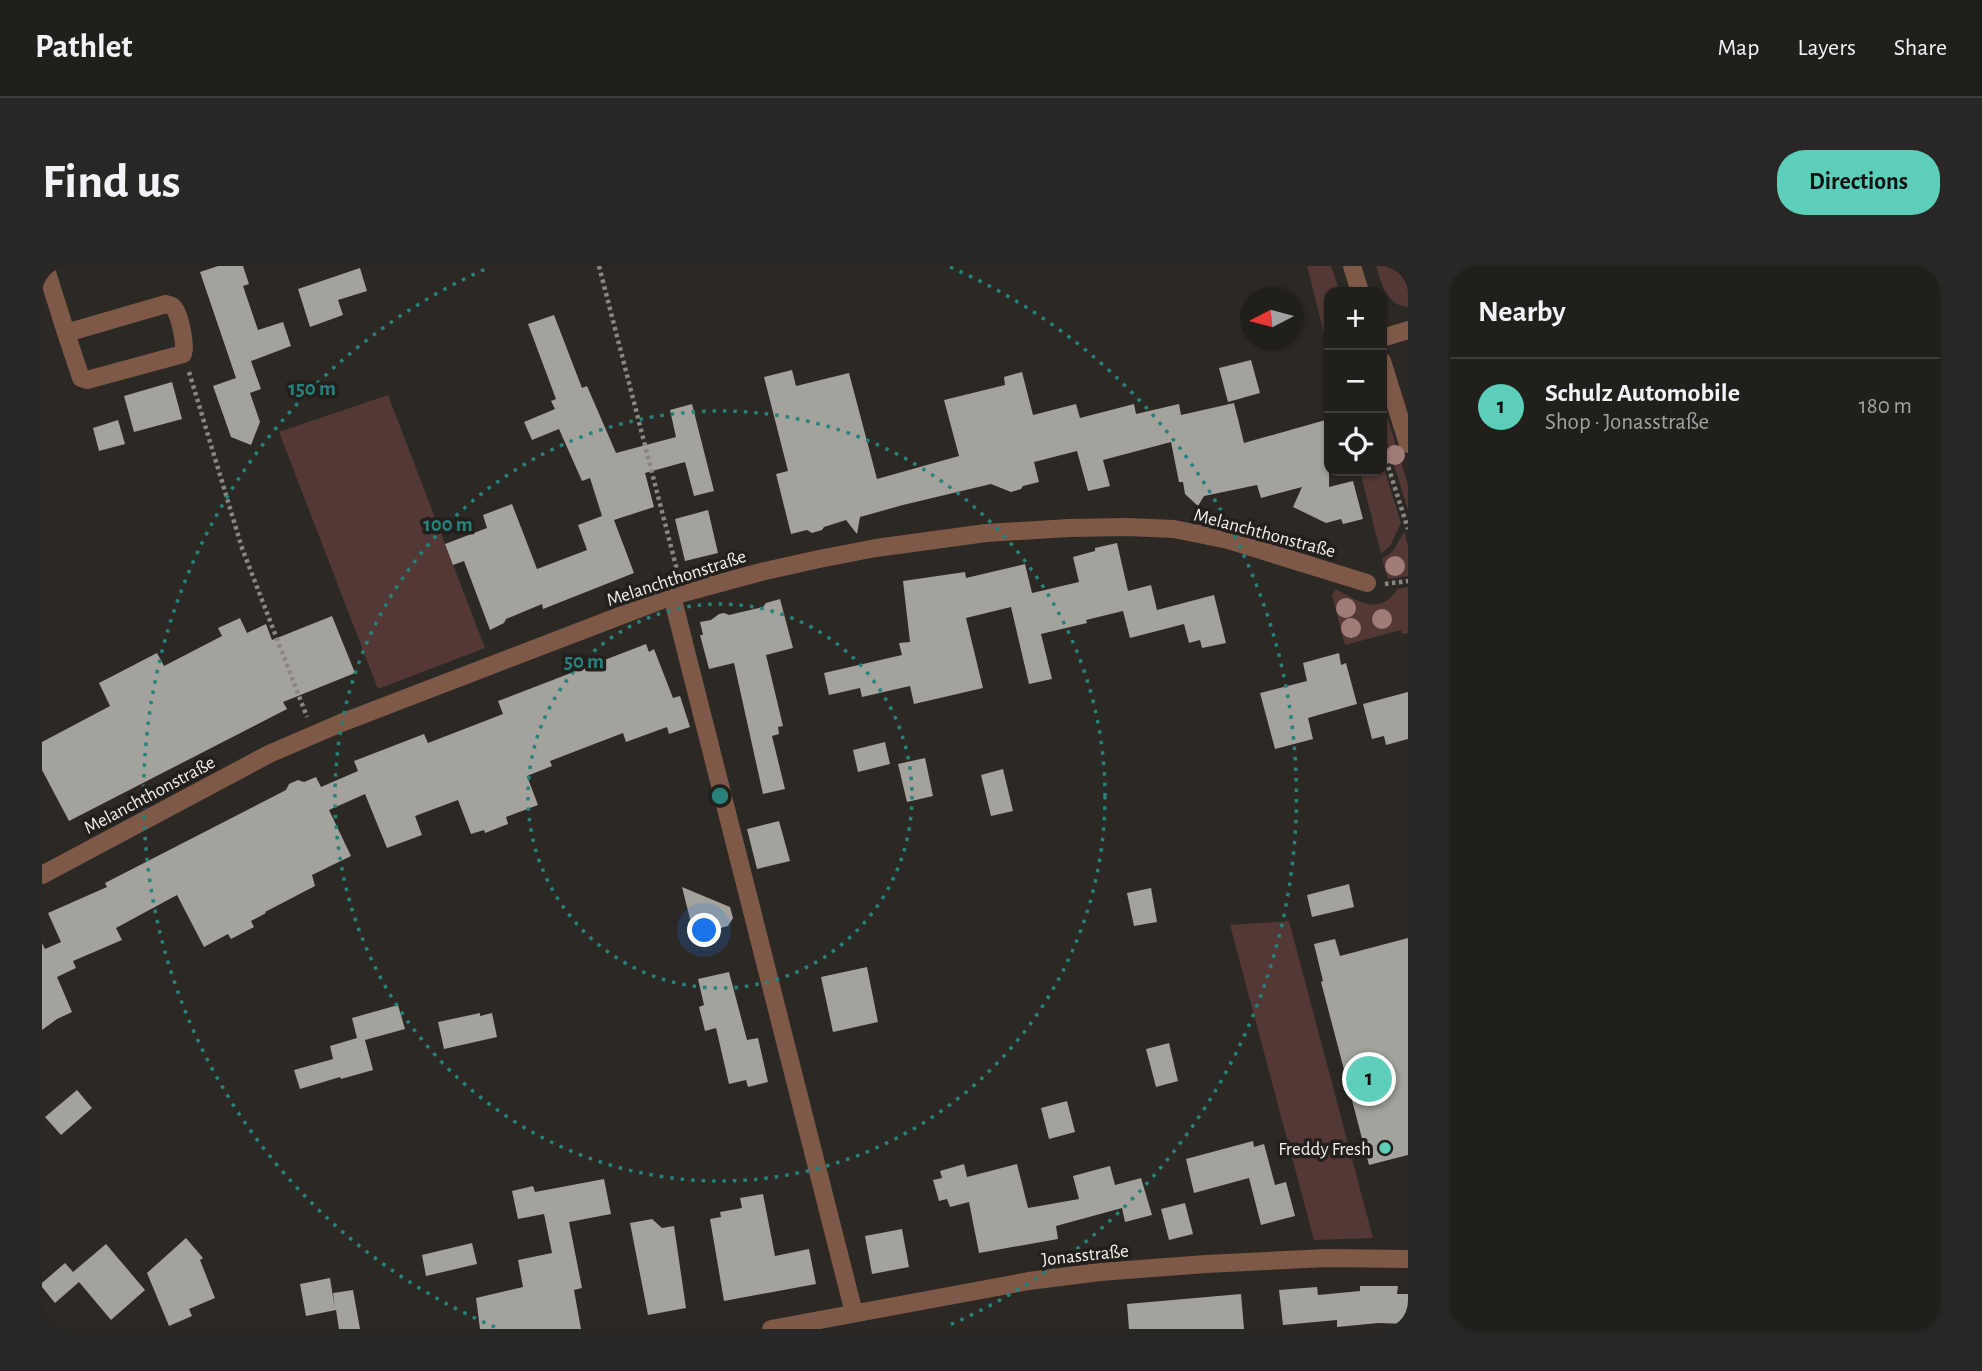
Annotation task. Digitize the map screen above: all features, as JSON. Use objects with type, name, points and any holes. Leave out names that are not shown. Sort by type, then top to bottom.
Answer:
[{"type":"street","points":[[45,266],[80,379],[87,380],[183,354],[186,350],[175,310],[166,304],[66,333]]},
{"type":"street","points":[[1352,266],[1358,287]]},
{"type":"street","points":[[1387,336],[1408,330]]},
{"type":"street","points":[[1387,377],[1408,443]]},
{"type":"street","name":"Melanchthonstraße","points":[[42,874],[269,754],[341,723],[678,595],[761,572],[876,548],[986,533],[1092,527],[1174,529],[1228,540],[1367,583]]},
{"type":"street","points":[[678,595],[854,1313]]},
{"type":"street","name":"Jonasstraße","points":[[771,1329],[1029,1281],[1100,1272],[1313,1259],[1408,1259]]},
{"type":"path","points":[[599,266],[678,595]]},
{"type":"path","points":[[183,354],[242,548],[313,735]]},
{"type":"path","points":[[1387,463],[1408,529]]},
{"type":"shaded area","points":[[1307,266],[1331,266],[1338,287],[1324,287],[1324,333]]},
{"type":"shaded area","points":[[1376,266],[1408,266],[1408,307],[1390,298],[1387,287],[1383,286]]},
{"type":"shaded area","points":[[388,395],[485,648],[378,689],[279,432]]},
{"type":"shaded area","points":[[1387,416],[1408,485],[1408,510],[1387,443]]},
{"type":"shaded area","points":[[1361,476],[1386,476],[1401,523],[1390,546],[1381,554]]},
{"type":"shaded area","points":[[1404,532],[1408,546],[1408,576],[1388,579],[1382,559],[1393,551]]},
{"type":"shaded area","points":[[1408,587],[1408,633],[1402,634],[1401,630],[1345,645],[1332,595],[1336,589],[1360,602],[1376,604],[1390,598],[1397,589]]},
{"type":"shaded area","points":[[1289,921],[1373,1238],[1314,1240],[1230,925]]},
{"type":"building","points":[[218,266],[243,266],[249,284],[243,286],[258,330],[283,322],[291,346],[251,361],[261,389],[250,393],[260,422],[251,445],[231,437],[213,386],[236,378],[200,272]]},
{"type":"building","points":[[360,268],[367,291],[338,300],[343,315],[310,327],[298,289]]},
{"type":"building","points":[[554,315],[582,388],[587,386],[616,453],[676,437],[670,410],[692,404],[714,491],[694,496],[685,462],[645,473],[654,507],[614,520],[634,573],[543,609],[542,604],[506,619],[504,623],[490,630],[464,561],[453,565],[445,544],[487,528],[483,515],[512,504],[537,569],[587,550],[578,525],[602,516],[590,478],[582,481],[559,429],[532,440],[524,422],[555,409],[551,401],[556,399],[528,324]]},
{"type":"building","points":[[1251,360],[1260,393],[1228,402],[1219,368]]},
{"type":"building","points":[[792,370],[796,386],[849,373],[877,479],[959,456],[944,400],[1005,385],[1004,377],[1022,372],[1033,415],[1076,404],[1080,418],[1134,404],[1136,414],[1179,404],[1181,415],[1234,403],[1244,443],[1324,420],[1324,476],[1329,476],[1329,487],[1353,481],[1363,519],[1343,524],[1341,519],[1326,523],[1293,507],[1302,487],[1261,498],[1257,485],[1204,496],[1198,506],[1185,494],[1183,482],[1179,482],[1171,442],[1103,460],[1110,486],[1088,491],[1077,451],[1034,462],[1039,482],[1011,492],[991,484],[903,505],[860,517],[857,534],[846,520],[812,533],[807,530],[791,534],[776,474],[788,471],[764,377]]},
{"type":"building","points":[[172,382],[182,419],[134,432],[124,396]]},
{"type":"building","points":[[118,420],[125,444],[99,451],[93,428]]},
{"type":"building","points":[[708,510],[718,553],[685,561],[675,519]]},
{"type":"building","points":[[1117,543],[1128,591],[1151,585],[1157,610],[1214,595],[1226,643],[1202,648],[1200,640],[1189,643],[1184,624],[1130,638],[1123,611],[1041,634],[1052,679],[1029,684],[1011,607],[966,618],[983,688],[914,704],[910,686],[862,697],[860,688],[829,695],[824,673],[902,655],[899,643],[910,642],[903,581],[965,572],[966,578],[1025,564],[1032,593],[1079,582],[1073,557]]},
{"type":"building","points":[[780,599],[793,648],[766,655],[783,726],[778,727],[779,734],[772,736],[785,789],[763,794],[734,663],[709,669],[700,635],[703,635],[700,622],[711,620],[719,614],[729,615],[763,607],[766,603]]},
{"type":"building","points":[[332,616],[355,673],[283,702],[287,709],[69,821],[42,770],[42,742],[110,706],[99,683],[157,653],[164,666],[222,636],[218,628],[240,618],[247,633],[266,624],[272,640]]},
{"type":"building","points":[[646,644],[649,652],[654,649],[673,698],[680,696],[690,727],[669,734],[667,727],[626,742],[623,733],[550,761],[552,766],[527,776],[538,805],[506,817],[508,824],[485,833],[484,830],[471,834],[458,800],[415,816],[422,835],[387,848],[365,794],[329,810],[351,856],[312,875],[315,886],[251,921],[254,927],[231,939],[228,934],[204,947],[177,895],[116,928],[122,940],[73,961],[76,968],[57,977],[72,1012],[42,1030],[42,943],[45,949],[61,942],[48,913],[107,887],[105,883],[286,790],[289,784],[316,777],[321,787],[358,771],[354,761],[424,734],[428,743],[503,714],[498,701]]},
{"type":"building","points":[[1339,653],[1341,665],[1346,663],[1357,704],[1308,718],[1313,739],[1275,749],[1260,693],[1307,681],[1303,663]]},
{"type":"building","points":[[1408,692],[1408,739],[1386,745],[1384,736],[1372,739],[1363,704]]},
{"type":"building","points":[[885,742],[890,764],[858,772],[853,750]]},
{"type":"building","points":[[925,758],[933,796],[907,802],[898,764]]},
{"type":"building","points":[[1003,769],[1013,811],[991,816],[981,775]]},
{"type":"building","points":[[779,821],[790,861],[757,869],[747,829]]},
{"type":"building","points":[[1349,884],[1354,907],[1312,917],[1307,895]]},
{"type":"building","points":[[682,887],[730,907],[733,918],[728,926],[694,935]]},
{"type":"building","points":[[1151,888],[1157,922],[1134,926],[1127,893]]},
{"type":"building","points":[[1408,938],[1408,1155],[1369,1165],[1321,982],[1323,981],[1314,944],[1335,939],[1340,956]]},
{"type":"building","points":[[867,967],[878,1022],[833,1032],[821,977]]},
{"type":"building","points":[[729,972],[747,1040],[758,1038],[768,1082],[748,1087],[746,1080],[729,1084],[716,1028],[705,1031],[699,1007],[704,1005],[698,979]]},
{"type":"building","points":[[398,1005],[405,1029],[365,1040],[373,1070],[300,1089],[294,1070],[333,1059],[330,1046],[357,1038],[352,1018]]},
{"type":"building","points":[[480,1013],[480,1016],[492,1013],[497,1037],[444,1049],[438,1022]]},
{"type":"building","points":[[1169,1043],[1178,1081],[1156,1087],[1146,1049]]},
{"type":"building","points":[[77,1090],[92,1108],[61,1135],[45,1117]]},
{"type":"building","points":[[1067,1101],[1075,1132],[1049,1139],[1041,1108]]},
{"type":"building","points":[[1253,1141],[1254,1147],[1264,1144],[1275,1185],[1286,1182],[1295,1216],[1261,1225],[1249,1178],[1194,1193],[1186,1159]]},
{"type":"building","points":[[964,1164],[967,1177],[1017,1164],[1028,1208],[1079,1199],[1073,1176],[1110,1166],[1115,1185],[1141,1178],[1152,1215],[1125,1222],[1122,1208],[1056,1226],[1058,1239],[979,1253],[969,1202],[950,1207],[947,1199],[939,1201],[933,1180],[942,1178],[940,1171]]},
{"type":"building","points":[[604,1179],[611,1214],[569,1222],[582,1288],[574,1290],[581,1329],[480,1329],[476,1298],[523,1287],[518,1260],[552,1253],[544,1214],[518,1219],[512,1191],[533,1186],[535,1192]]},
{"type":"building","points":[[763,1194],[775,1256],[809,1249],[816,1284],[724,1301],[710,1219],[721,1217],[720,1212],[742,1208],[740,1198]]},
{"type":"building","points":[[1185,1203],[1193,1234],[1169,1240],[1161,1209]]},
{"type":"building","points":[[652,1219],[662,1228],[674,1226],[686,1308],[648,1315],[630,1223]]},
{"type":"building","points":[[902,1229],[909,1267],[872,1274],[865,1236]]},
{"type":"building","points":[[186,1238],[203,1258],[200,1260],[215,1298],[189,1309],[192,1316],[169,1326],[147,1273]]},
{"type":"building","points":[[472,1243],[477,1264],[426,1276],[422,1255]]},
{"type":"building","points":[[106,1244],[145,1290],[111,1320],[79,1282],[55,1303],[42,1287],[42,1283],[65,1263],[73,1272]]},
{"type":"building","points":[[330,1278],[335,1309],[333,1293],[353,1290],[360,1329],[339,1329],[336,1310],[306,1316],[300,1284]]},
{"type":"building","points":[[1360,1286],[1398,1286],[1397,1294],[1408,1294],[1408,1324],[1378,1323],[1337,1327],[1337,1320],[1283,1325],[1279,1290],[1317,1287],[1318,1295],[1360,1291]]},
{"type":"building","points":[[1241,1294],[1244,1329],[1129,1329],[1127,1304]]},
{"type":"place","name":"Schulz Automobile","points":[[1369,1079]]},
{"type":"place","name":"Freddy Fresh","points":[[1385,1148]]}]
